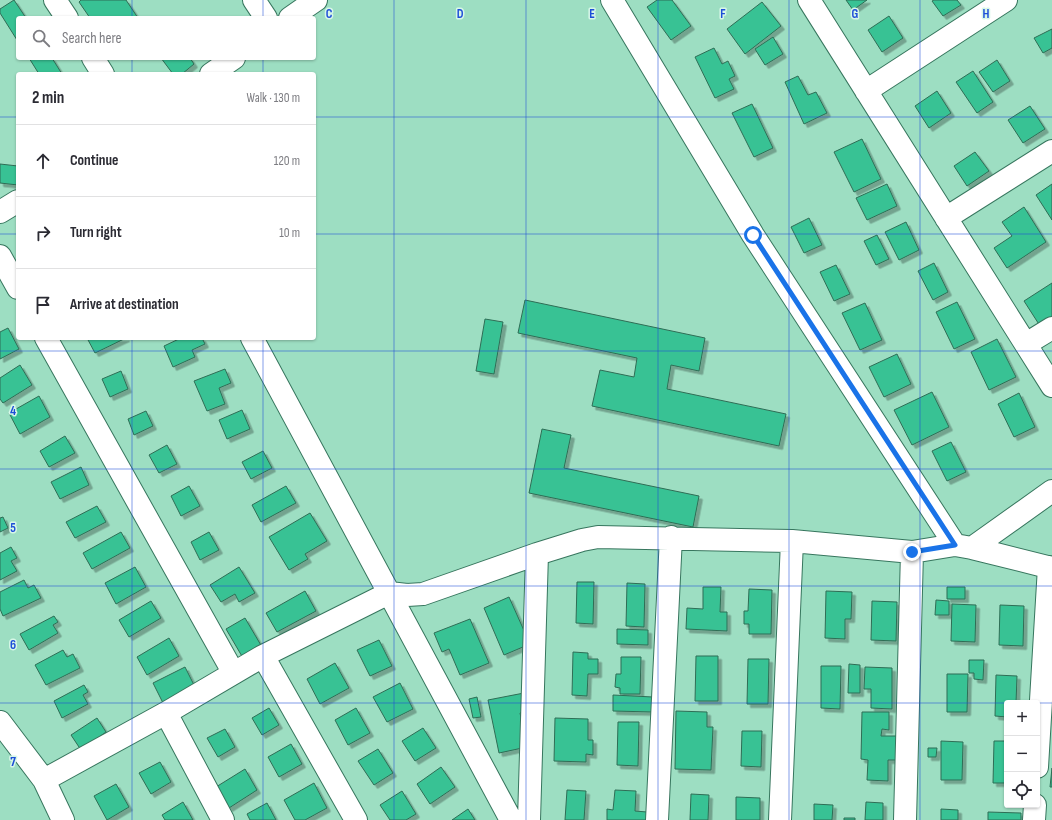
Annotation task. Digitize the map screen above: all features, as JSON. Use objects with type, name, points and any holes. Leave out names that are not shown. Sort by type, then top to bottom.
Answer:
[{"type":"street","points":[[55,0],[66,16]]},
{"type":"street","points":[[254,0],[265,16]]},
{"type":"street","points":[[293,16],[316,0]]},
{"type":"street","points":[[612,0],[753,235],[963,546]]},
{"type":"street","points":[[809,0],[1052,386]]},
{"type":"street","points":[[866,91],[1006,0]]},
{"type":"street","points":[[94,60],[102,72]]},
{"type":"street","points":[[214,72],[231,60]]},
{"type":"street","points":[[946,218],[1052,151]]},
{"type":"street","points":[[0,212],[16,202]]},
{"type":"street","points":[[0,256],[16,284]]},
{"type":"street","points":[[1026,344],[1052,328]]},
{"type":"street","points":[[47,340],[233,672]]},
{"type":"street","points":[[253,340],[511,820]]},
{"type":"street","points":[[963,546],[1052,491]]},
{"type":"street","points":[[44,780],[166,713],[233,672],[389,593],[407,595],[423,594],[537,554],[582,540],[598,537],[671,537],[792,541],[912,552],[963,546],[1050,567],[1039,736]]},
{"type":"street","points":[[657,820],[671,537]]},
{"type":"street","points":[[780,820],[792,541]]},
{"type":"street","points":[[905,820],[912,552]]},
{"type":"street","points":[[529,820],[537,554]]},
{"type":"street","points":[[263,656],[356,820]]},
{"type":"street","points":[[166,713],[223,820]]},
{"type":"street","points":[[0,722],[44,780],[63,820]]},
{"type":"street","points":[[1034,820],[1035,808]]},
{"type":"building","points":[[14,0],[25,16],[16,16],[16,38],[0,13],[0,9]]},
{"type":"building","points":[[81,0],[126,0],[137,16],[89,16],[79,2]]},
{"type":"building","points":[[657,0],[672,0],[691,26],[671,40],[647,7]]},
{"type":"building","points":[[846,0],[867,0],[853,10]]},
{"type":"building","points":[[957,0],[961,5],[943,16],[932,1]]},
{"type":"building","points":[[762,2],[781,26],[745,54],[727,29]]},
{"type":"building","points":[[889,16],[903,38],[882,52],[868,30]]},
{"type":"building","points":[[1052,29],[1052,48],[1043,53],[1034,38]]},
{"type":"building","points":[[773,37],[783,54],[765,65],[755,49]]},
{"type":"building","points":[[714,48],[722,64],[728,61],[735,76],[729,79],[734,89],[715,98],[695,57]]},
{"type":"building","points":[[30,60],[53,60],[61,72],[38,72]]},
{"type":"building","points":[[162,60],[191,60],[194,64],[184,72],[172,72]]},
{"type":"building","points":[[997,60],[1010,81],[993,92],[979,72]]},
{"type":"building","points":[[973,71],[993,102],[977,113],[956,82]]},
{"type":"building","points":[[798,76],[808,95],[816,92],[827,113],[804,124],[785,82]]},
{"type":"building","points":[[937,91],[951,113],[929,128],[915,106]]},
{"type":"building","points":[[752,104],[773,148],[754,157],[732,113]]},
{"type":"building","points":[[1030,106],[1045,129],[1023,143],[1008,120]]},
{"type":"building","points":[[862,139],[881,179],[854,192],[834,152]]},
{"type":"building","points":[[975,152],[989,171],[967,186],[954,166]]},
{"type":"building","points":[[0,164],[16,166],[16,185],[0,183]]},
{"type":"building","points":[[887,184],[897,206],[867,220],[856,198]]},
{"type":"building","points":[[1052,184],[1052,220],[1036,195]]},
{"type":"building","points":[[1024,207],[1046,242],[1007,268],[994,248],[1012,236],[1002,222]]},
{"type":"building","points":[[809,218],[822,245],[804,253],[791,227]]},
{"type":"building","points":[[906,222],[919,250],[899,260],[885,232]]},
{"type":"building","points":[[877,235],[889,259],[876,265],[864,241]]},
{"type":"building","points":[[934,263],[948,292],[933,300],[918,271]]},
{"type":"building","points":[[836,265],[850,294],[834,301],[820,272]]},
{"type":"building","points":[[1052,283],[1052,323],[1042,329],[1024,301]]},
{"type":"building","points":[[525,300],[705,338],[699,371],[671,365],[667,389],[786,414],[779,446],[592,406],[600,370],[634,377],[637,358],[518,333]]},
{"type":"building","points":[[957,302],[975,339],[954,349],[936,312]]},
{"type":"building","points":[[865,303],[882,340],[860,350],[842,313]]},
{"type":"building","points":[[485,319],[503,322],[494,374],[476,371]]},
{"type":"building","points":[[8,328],[19,349],[0,359],[0,332]]},
{"type":"building","points":[[997,339],[1016,377],[989,390],[971,352]]},
{"type":"building","points":[[88,340],[122,340],[95,353]]},
{"type":"building","points":[[177,340],[203,340],[205,344],[192,350],[195,357],[173,367],[164,346]]},
{"type":"building","points":[[897,354],[911,384],[884,397],[869,367]]},
{"type":"building","points":[[20,365],[32,385],[3,403],[0,399],[0,378]]},
{"type":"building","points":[[225,369],[231,383],[219,388],[225,404],[207,411],[194,381]]},
{"type":"building","points":[[121,371],[128,389],[110,397],[102,379]]},
{"type":"building","points":[[932,392],[949,427],[912,445],[894,410]]},
{"type":"building","points":[[1019,393],[1035,427],[1014,437],[998,404]]},
{"type":"building","points":[[39,396],[50,417],[20,434],[9,413]]},
{"type":"building","points":[[242,410],[250,429],[227,439],[219,420]]},
{"type":"building","points":[[146,411],[153,426],[134,435],[128,419]]},
{"type":"building","points":[[542,429],[571,435],[564,468],[699,496],[693,527],[529,493]]},
{"type":"building","points":[[65,436],[75,453],[49,467],[40,451]]},
{"type":"building","points":[[951,442],[966,472],[947,481],[932,451]]},
{"type":"building","points":[[167,445],[177,464],[159,473],[149,455]]},
{"type":"building","points":[[263,451],[272,468],[251,479],[242,462]]},
{"type":"building","points":[[81,467],[89,485],[60,499],[51,482]]},
{"type":"building","points":[[189,486],[200,506],[181,516],[171,496]]},
{"type":"building","points":[[286,486],[296,503],[261,522],[252,505]]},
{"type":"building","points":[[97,506],[106,522],[75,538],[66,522]]},
{"type":"building","points":[[310,513],[327,541],[305,554],[308,559],[289,570],[269,537]]},
{"type":"building","points":[[3,517],[8,528],[0,532],[0,518]]},
{"type":"building","points":[[121,532],[130,548],[92,569],[83,553]]},
{"type":"building","points":[[209,532],[219,550],[200,560],[191,542]]},
{"type":"building","points":[[11,547],[17,558],[11,561],[17,571],[0,580],[0,553]]},
{"type":"building","points":[[135,567],[146,587],[116,604],[105,583]]},
{"type":"building","points":[[239,567],[255,593],[239,602],[235,594],[221,602],[210,585]]},
{"type":"building","points":[[24,580],[28,588],[34,585],[41,598],[3,616],[0,609],[0,592]]},
{"type":"building","points":[[577,582],[594,582],[593,624],[576,623]]},
{"type":"building","points":[[627,583],[645,584],[644,627],[626,626]]},
{"type":"building","points":[[703,587],[721,587],[720,612],[727,612],[727,631],[686,629],[687,608],[703,609]]},
{"type":"building","points":[[947,587],[965,587],[965,599],[947,599]]},
{"type":"building","points":[[749,589],[772,590],[771,634],[749,634],[749,624],[744,624],[744,611],[748,611]]},
{"type":"building","points":[[305,591],[316,611],[277,632],[266,613]]},
{"type":"building","points":[[826,591],[852,592],[851,619],[845,619],[845,639],[825,638]]},
{"type":"building","points":[[509,597],[530,644],[504,655],[484,608]]},
{"type":"building","points":[[936,600],[949,601],[949,615],[935,615]]},
{"type":"building","points":[[151,601],[161,618],[129,637],[119,620]]},
{"type":"building","points":[[872,601],[897,602],[896,641],[871,640]]},
{"type":"building","points":[[952,604],[976,605],[975,642],[951,641]]},
{"type":"building","points":[[1000,605],[1024,606],[1023,646],[999,645]]},
{"type":"building","points":[[54,616],[58,622],[53,625],[58,633],[29,650],[20,634]]},
{"type":"building","points":[[245,618],[262,647],[243,658],[226,629]]},
{"type":"building","points":[[470,619],[489,663],[460,675],[449,649],[442,652],[434,633]]},
{"type":"building","points":[[617,629],[648,630],[648,645],[617,644]]},
{"type":"building","points":[[169,638],[179,656],[147,675],[137,657]]},
{"type":"building","points":[[379,640],[392,666],[370,676],[357,650]]},
{"type":"building","points":[[63,650],[67,657],[73,654],[80,668],[46,685],[35,665]]},
{"type":"building","points":[[573,652],[588,653],[588,659],[598,659],[598,674],[588,674],[587,696],[572,695]]},
{"type":"building","points":[[696,656],[718,656],[718,701],[695,701]]},
{"type":"building","points":[[621,657],[641,657],[640,694],[620,694],[620,688],[615,687],[616,674],[621,674]]},
{"type":"building","points":[[748,659],[769,659],[768,704],[747,704]]},
{"type":"building","points":[[969,660],[984,660],[983,680],[974,679],[974,673],[969,673]]},
{"type":"building","points":[[335,663],[349,688],[320,704],[307,679]]},
{"type":"building","points":[[849,664],[860,665],[860,693],[848,693]]},
{"type":"building","points":[[821,666],[841,666],[840,709],[821,708]]},
{"type":"building","points":[[185,667],[195,687],[163,703],[153,683]]},
{"type":"building","points":[[865,667],[892,668],[892,709],[871,708],[871,689],[864,689]]},
{"type":"building","points":[[947,674],[968,674],[967,712],[947,712]]},
{"type":"building","points":[[996,675],[1017,676],[1016,700],[1004,700],[1004,717],[995,716]]},
{"type":"building","points":[[400,683],[413,709],[387,722],[373,697]]},
{"type":"building","points":[[84,685],[88,692],[83,695],[88,704],[62,718],[54,701]]},
{"type":"building","points":[[524,693],[527,711],[520,713],[527,747],[499,753],[488,700]]},
{"type":"building","points":[[613,695],[653,697],[653,712],[613,711]]},
{"type":"building","points":[[477,697],[481,717],[473,718],[469,699]]},
{"type":"building","points":[[269,708],[279,725],[262,735],[252,718]]},
{"type":"building","points":[[356,708],[370,733],[348,745],[335,720]]},
{"type":"building","points":[[676,711],[707,712],[707,727],[713,727],[711,770],[675,769]]},
{"type":"building","points":[[862,712],[889,712],[889,730],[882,729],[881,736],[900,736],[900,760],[888,760],[888,781],[867,780],[868,760],[861,759]]},
{"type":"building","points":[[97,718],[106,732],[81,750],[71,735]]},
{"type":"building","points":[[555,718],[588,719],[588,740],[593,740],[593,755],[586,754],[586,762],[554,761]]},
{"type":"building","points":[[618,722],[639,722],[638,766],[617,765]]},
{"type":"building","points":[[423,728],[436,748],[415,761],[402,741]]},
{"type":"building","points":[[225,729],[235,747],[218,757],[207,738]]},
{"type":"building","points":[[742,731],[762,731],[761,767],[741,766]]},
{"type":"building","points":[[941,741],[963,742],[962,780],[941,780]]},
{"type":"building","points":[[994,741],[1004,741],[1004,783],[993,783]]},
{"type":"building","points":[[291,744],[302,764],[279,777],[268,757]]},
{"type":"building","points":[[928,748],[937,748],[936,757],[928,757]]},
{"type":"building","points":[[378,749],[393,773],[374,785],[358,761]]},
{"type":"building","points":[[160,762],[171,782],[151,794],[139,773]]},
{"type":"building","points":[[441,767],[455,787],[430,804],[417,784]]},
{"type":"building","points":[[1052,768],[1052,787],[1050,787]]},
{"type":"building","points":[[245,769],[257,790],[229,808],[216,787]]},
{"type":"building","points":[[314,783],[327,808],[305,820],[295,820],[284,800]]},
{"type":"building","points":[[116,784],[129,807],[107,820],[94,796]]},
{"type":"building","points":[[567,790],[586,791],[584,820],[565,820]]},
{"type":"building","points":[[615,790],[636,791],[635,811],[647,812],[647,820],[607,820],[607,809],[613,810]]},
{"type":"building","points":[[402,791],[416,814],[406,820],[390,820],[380,805]]},
{"type":"building","points":[[691,794],[709,795],[708,820],[690,820]]},
{"type":"building","points":[[736,797],[760,798],[760,820],[736,820]]},
{"type":"building","points":[[183,802],[193,820],[165,820],[162,815]]},
{"type":"building","points":[[866,802],[883,803],[883,820],[865,820]]},
{"type":"building","points":[[267,803],[276,820],[250,820],[247,814]]},
{"type":"building","points":[[814,804],[833,805],[832,820],[814,820]]},
{"type":"building","points":[[468,809],[475,820],[452,820]]},
{"type":"building","points":[[941,809],[958,810],[958,820],[941,820]]},
{"type":"building","points":[[988,812],[1021,813],[1021,820],[988,820]]},
{"type":"building","points":[[844,818],[855,818],[855,820],[844,820]]},
{"type":"route","points":[[753,235],[955,545],[912,552]]}]
